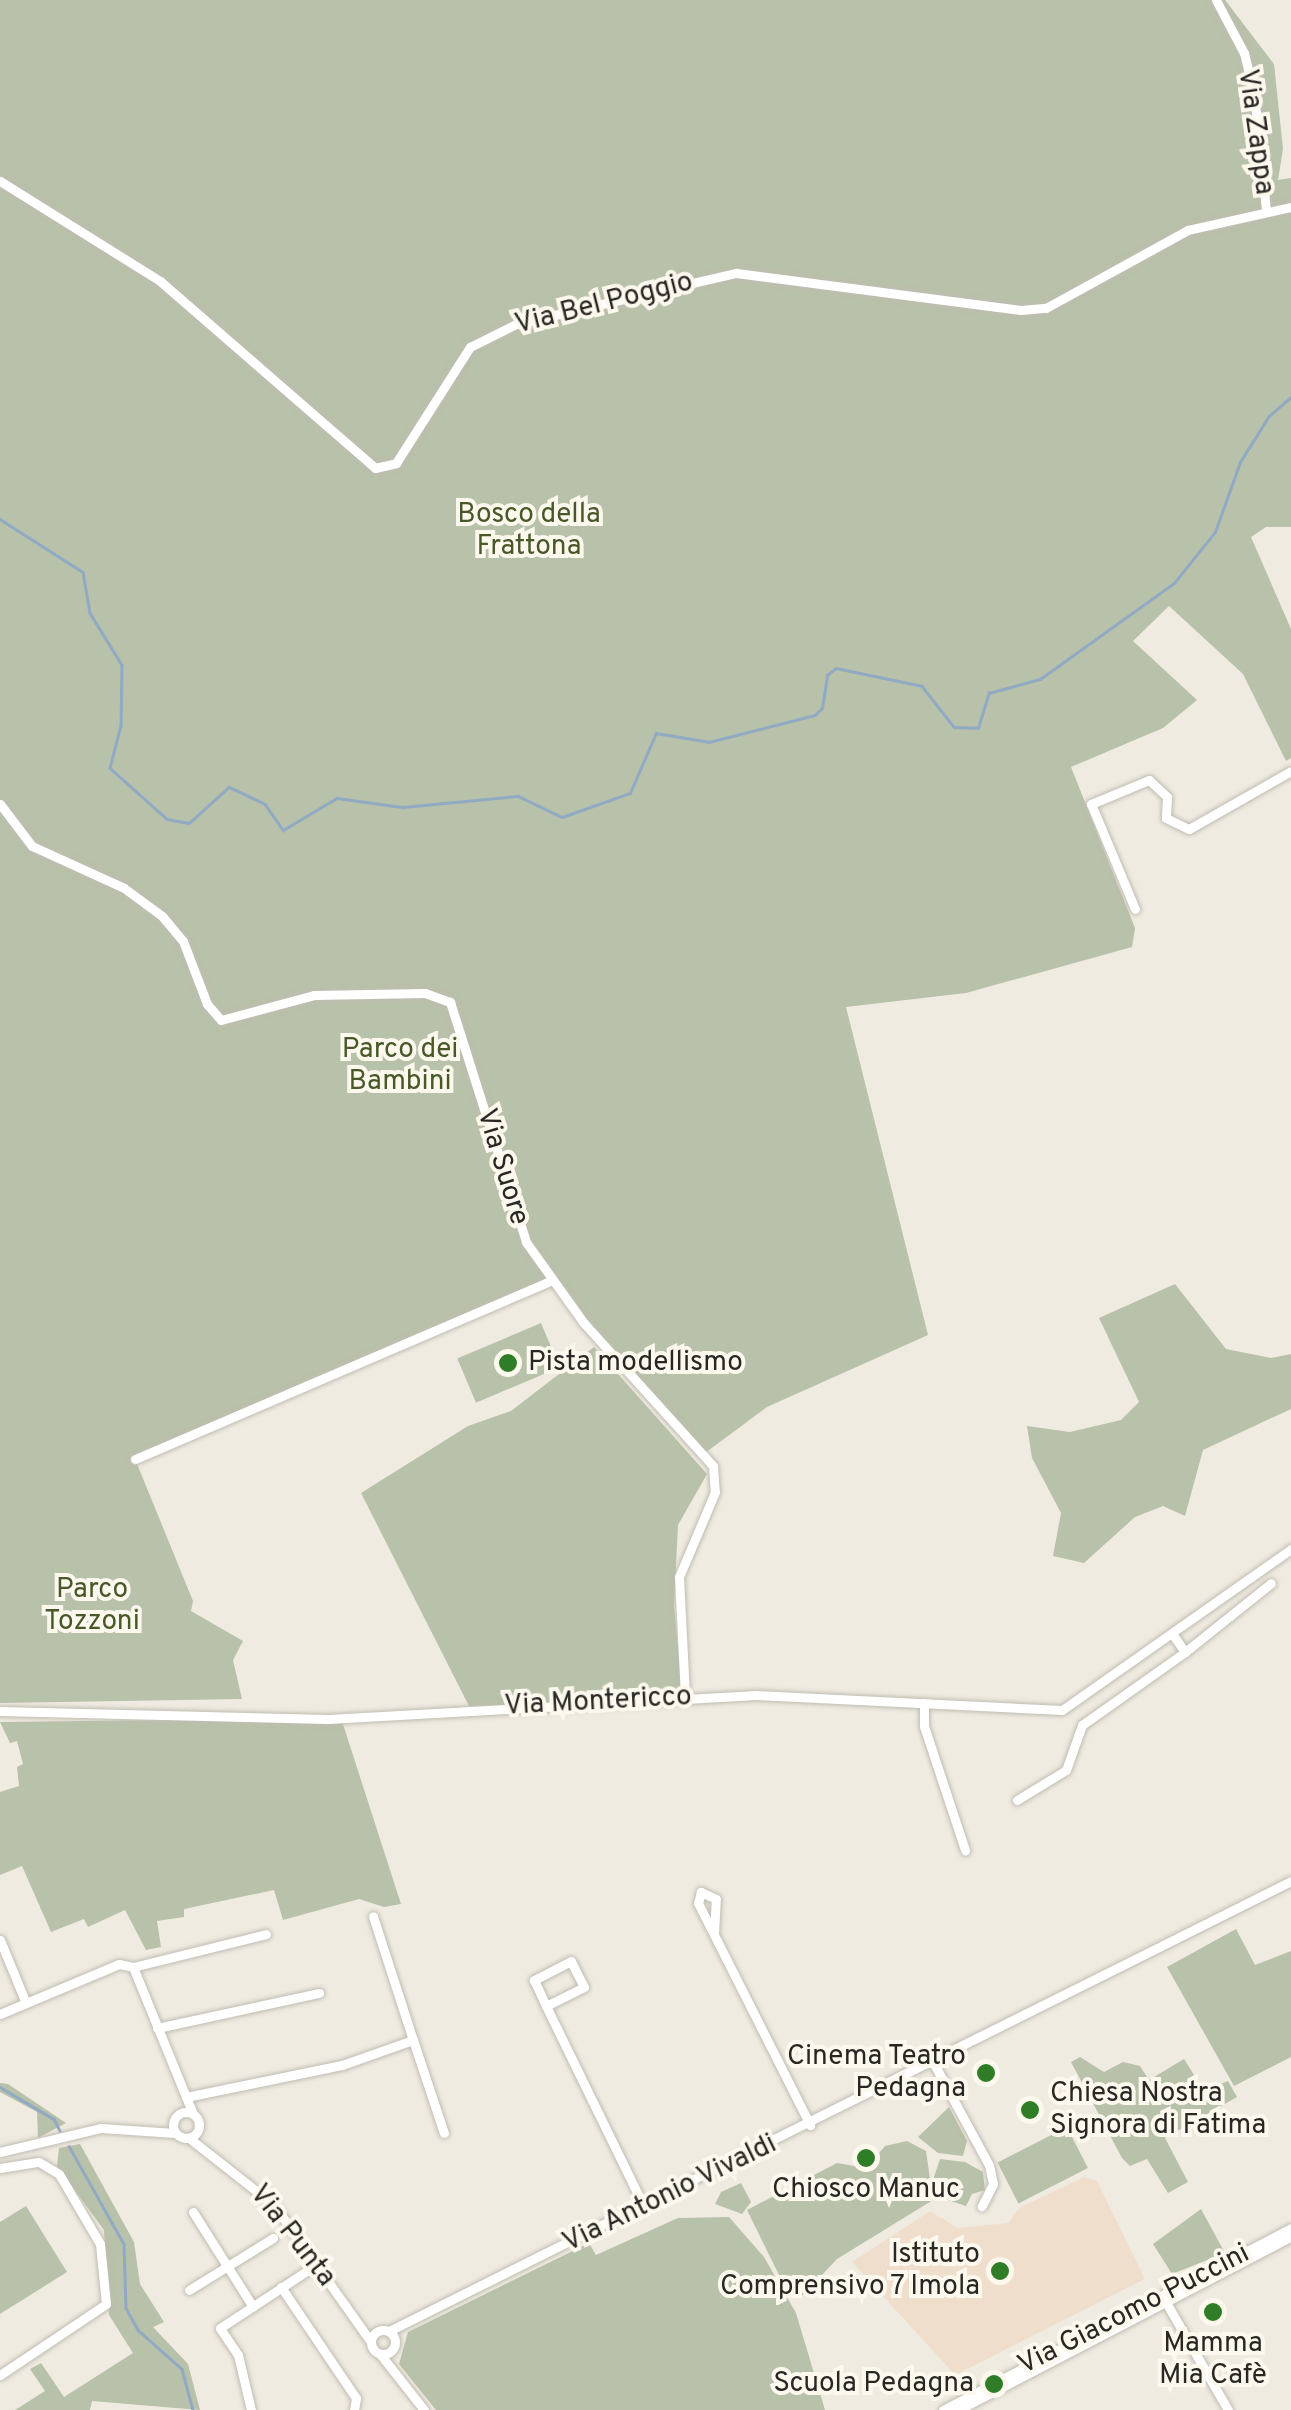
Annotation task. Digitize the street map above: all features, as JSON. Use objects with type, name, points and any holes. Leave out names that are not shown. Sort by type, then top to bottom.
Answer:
[{"type":"street","name":"Via Zappa","points":[[1216,0],[1244,53],[1254,94],[1266,210]]},
{"type":"street","name":"Via Bel Poggio","points":[[0,181],[160,281],[375,468],[396,463],[470,347],[516,324],[736,274],[1021,310],[1046,308],[1188,230],[1291,207]]},
{"type":"street","points":[[1134,909],[1092,804],[1148,780],[1166,796],[1166,818],[1190,829],[1291,771]]},
{"type":"street","name":"Via Suore","points":[[0,804],[32,846],[124,888],[162,916],[184,942],[207,1004],[222,1020],[314,995],[425,994],[450,1002],[516,1220],[551,1281],[713,1466],[716,1492],[679,1577],[685,1696]]},
{"type":"street","points":[[135,1459],[551,1281]]},
{"type":"street","name":"Via Montericco","points":[[0,1711],[328,1719],[685,1696],[1062,1710],[1173,1636],[1291,1549]]},
{"type":"street","points":[[1017,1800],[1066,1770],[1082,1725],[1185,1652],[1271,1583]]},
{"type":"street","points":[[1173,1636],[1185,1652]]},
{"type":"street","points":[[924,1703],[924,1726],[965,1850]]},
{"type":"street","name":"Via Antonio Vivaldi","points":[[388,2333],[1291,1881]]},
{"type":"street","points":[[373,1916],[444,2132]]},
{"type":"street","points":[[0,2014],[119,1964],[132,1967],[266,1934]]},
{"type":"street","points":[[714,1934],[810,2124]]},
{"type":"street","points":[[0,1940],[26,2003]]},
{"type":"street","points":[[546,2006],[584,1987],[571,1961],[534,1980],[546,2006],[644,2207]]},
{"type":"street","points":[[132,1967],[192,2097],[188,2138]]},
{"type":"street","points":[[157,2028],[319,1993]]},
{"type":"street","points":[[192,2097],[342,2065],[413,2040]]},
{"type":"street","points":[[934,2062],[988,2165],[994,2184],[982,2206]]},
{"type":"street","points":[[174,2132],[189,2118]]},
{"type":"street","name":"Via Punta","points":[[0,2152],[102,2128],[143,2127],[189,2118],[212,2154]]},
{"type":"street","name":"Via Punta","points":[[143,2127],[188,2138],[274,2205],[370,2342],[385,2353],[424,2410]]},
{"type":"street","points":[[0,2168],[39,2162],[59,2174],[100,2244],[106,2304],[96,2316],[0,2376]]},
{"type":"street","points":[[194,2212],[253,2307]]},
{"type":"street","name":"Via Giacomo Puccini","points":[[1165,2300],[1291,2228]]},
{"type":"street","name":"Via Giacomo Puccini","points":[[942,2410],[957,2408],[1291,2237]]},
{"type":"street","points":[[189,2290],[273,2238]]},
{"type":"street","points":[[251,2410],[238,2354],[220,2328],[317,2264]]},
{"type":"street","points":[[282,2287],[356,2398],[354,2410]]},
{"type":"street","points":[[1165,2300],[1228,2410]]},
{"type":"street","points":[[363,2327],[388,2333]]},
{"type":"street","points":[[370,2342],[388,2333]]},
{"type":"street","points":[[385,2353],[388,2333]]},
{"type":"shaded area","name":"Istituto Comprensivo 7 Imola","points":[[1084,2177],[1097,2181],[1145,2279],[955,2375],[852,2262],[930,2211],[958,2228],[1008,2223],[1019,2208]]},
{"type":"green space","name":"Bosco della Frattona","points":[[0,0],[1225,0],[1274,64],[1283,149],[1278,180],[1291,178],[1291,527],[1266,527],[1251,537],[1291,629],[1291,758],[1286,761],[1243,674],[1169,606],[1133,641],[1197,700],[1163,728],[1071,767],[1135,928],[1132,947],[966,993],[846,1007],[928,1335],[767,1407],[705,1453],[549,1278],[135,1459],[193,1601],[191,1611],[243,1641],[233,1660],[242,1699],[0,1703]]},
{"type":"green space","points":[[1175,1284],[1226,1349],[1271,1358],[1291,1354],[1291,1409],[1203,1450],[1185,1516],[1163,1506],[1135,1517],[1084,1563],[1053,1556],[1061,1513],[1032,1458],[1027,1426],[1070,1432],[1121,1420],[1139,1402],[1099,1318]]},
{"type":"green space","name":"Pista modellismo","points":[[541,1323],[560,1367],[476,1403],[457,1359]]},
{"type":"green space","points":[[594,1347],[707,1474],[678,1525],[674,1606],[683,1700],[469,1706],[361,1493],[468,1426],[511,1411]]},
{"type":"green space","points":[[341,1718],[401,1904],[384,1907],[359,1899],[283,1920],[274,1890],[184,1909],[184,1917],[157,1921],[161,1947],[146,1950],[125,1910],[88,1927],[84,1919],[51,1932],[22,1866],[0,1875],[0,1792],[19,1786],[17,1767],[23,1764],[17,1741],[10,1743],[0,1722]]},
{"type":"green space","points":[[1236,1929],[1255,1965],[1291,1951],[1291,2057],[1234,2086],[1167,1967]]},
{"type":"green space","points":[[1080,2057],[1104,2072],[1123,2062],[1140,2066],[1149,2080],[1184,2059],[1204,2091],[1228,2081],[1237,2097],[1165,2138],[1188,2182],[1168,2193],[1147,2159],[1130,2166],[1122,2158],[1071,2062]]},
{"type":"green space","points":[[0,2083],[8,2084],[66,2123],[38,2138],[37,2112],[0,2092]]},
{"type":"green space","points":[[949,2107],[967,2141],[963,2156],[938,2153],[918,2137]]},
{"type":"green space","points":[[1067,2127],[1088,2168],[1018,2203],[998,2162]]},
{"type":"green space","points":[[907,2141],[926,2151],[933,2200],[837,2259],[802,2296],[786,2289],[747,2210],[837,2163],[866,2168],[885,2146]]},
{"type":"green space","points":[[80,2144],[134,2242],[140,2284],[164,2322],[153,2327],[188,2364],[200,2410],[92,2401],[90,2410],[15,2410],[45,2391],[30,2369],[41,2363],[64,2397],[133,2353],[109,2315],[104,2230],[57,2166],[59,2148]]},
{"type":"green space","points":[[940,2159],[965,2162],[983,2172],[985,2190],[972,2194],[966,2206],[942,2198],[933,2180]]},
{"type":"green space","points":[[741,2183],[751,2202],[742,2214],[715,2204],[721,2192]]},
{"type":"green space","points":[[26,2206],[67,2272],[0,2314],[0,2222]]},
{"type":"green space","points":[[1201,2209],[1225,2253],[1172,2274],[1153,2244]]},
{"type":"green space","points":[[729,2217],[764,2257],[796,2313],[825,2410],[436,2410],[399,2364],[408,2332],[589,2243],[596,2255],[678,2218]]},
{"type":"waterway","points":[[0,519],[83,572],[90,613],[122,665],[121,726],[110,768],[167,819],[189,823],[229,787],[265,804],[283,830],[337,798],[403,807],[518,796],[562,817],[630,793],[656,733],[709,742],[815,715],[822,708],[827,675],[836,668],[922,686],[954,727],[978,728],[989,693],[1040,679],[1174,583],[1215,532],[1240,462],[1269,416],[1291,397]]},
{"type":"waterway","points":[[0,2087],[54,2119],[60,2131]]},
{"type":"waterway","points":[[69,2146],[124,2244],[126,2308],[138,2330],[182,2369],[193,2410]]},
{"type":"place","name":"Pista modellismo","points":[[508,1363]]},
{"type":"place","name":"Cinema Teatro Pedagna","points":[[986,2073]]},
{"type":"place","name":"Chiesa Nostra Signora di Fatima","points":[[1030,2110]]},
{"type":"place","name":"Chiosco Manuc","points":[[866,2158]]},
{"type":"place","name":"Istituto Comprensivo 7 Imola","points":[[1000,2271]]},
{"type":"place","name":"Mamma Mia Cafè","points":[[1213,2312]]},
{"type":"place","name":"Scuola Pedagna","points":[[994,2384]]},
{"type":"park label","name":"Parco dei Bambini","points":[[400,1066]]},
{"type":"park label","name":"Parco Tozzoni","points":[[92,1606]]}]
